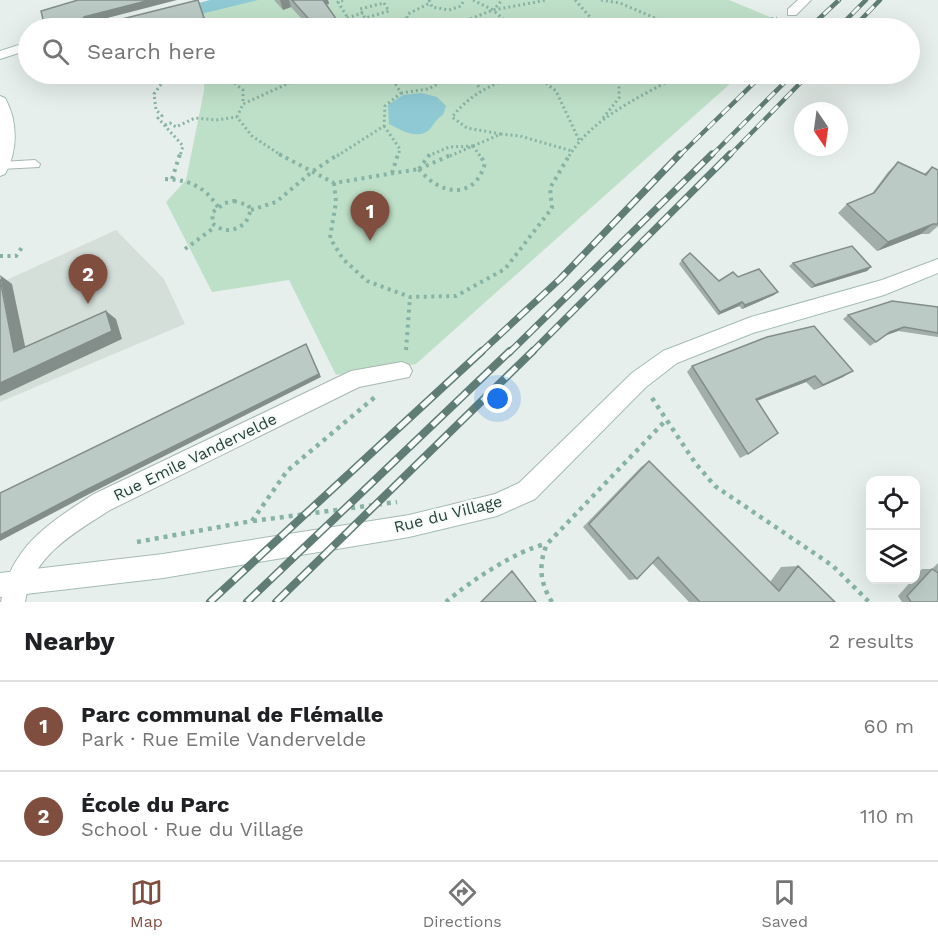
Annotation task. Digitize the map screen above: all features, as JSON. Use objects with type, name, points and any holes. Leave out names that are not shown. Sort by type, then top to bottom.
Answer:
[{"type":"street","points":[[792,12],[805,0]]},
{"type":"street","points":[[0,55],[18,49]]},
{"type":"street","points":[[0,101],[6,112],[7,133],[1,168]]},
{"type":"street","name":"Rue du Village","points":[[10,590],[409,526],[497,505],[527,491],[639,380],[670,357],[752,325],[884,287],[938,266]]},
{"type":"street","name":"Rue Emile Vandervelde","points":[[10,590],[30,557],[63,527],[102,502],[358,378],[402,371]]},
{"type":"lane","points":[[1,168],[35,164]]},
{"type":"path","points":[[343,0],[338,2],[347,18],[363,13]]},
{"type":"path","points":[[407,17],[408,14],[429,2],[437,9],[449,10],[461,6],[464,0]]},
{"type":"path","points":[[473,0],[493,10],[502,18]]},
{"type":"path","points":[[493,10],[501,4],[502,0]]},
{"type":"path","points":[[473,18],[493,10],[547,0]]},
{"type":"path","points":[[575,0],[591,18]]},
{"type":"path","points":[[600,0],[620,3],[655,18]]},
{"type":"path","points":[[384,3],[389,11],[365,18],[363,13],[360,9],[384,3]]},
{"type":"path","points":[[777,18],[792,12]]},
{"type":"path","points":[[161,84],[154,94],[156,110],[176,127],[195,118],[216,120],[237,117]]},
{"type":"path","points":[[236,84],[243,90],[243,104],[237,117]]},
{"type":"path","points":[[243,104],[287,84]]},
{"type":"path","points":[[395,84],[401,93]]},
{"type":"path","points":[[392,173],[400,149],[384,126],[385,106],[401,93],[428,89],[438,84]]},
{"type":"path","points":[[477,84],[480,90]]},
{"type":"path","points":[[496,84],[480,90],[464,101],[452,117],[456,124],[465,128],[520,136],[572,151]]},
{"type":"path","points":[[548,84],[556,90],[579,140]]},
{"type":"path","points":[[602,120],[618,98],[619,84]]},
{"type":"path","points":[[334,183],[336,202],[330,238],[343,259],[367,281],[410,297],[456,296],[505,269],[552,208],[550,188],[579,140],[602,120],[664,84]]},
{"type":"path","points":[[162,117],[158,118],[183,146],[172,179]]},
{"type":"path","points":[[237,117],[252,136],[279,155],[334,183],[419,169],[501,134]]},
{"type":"path","points":[[165,125],[170,123]]},
{"type":"path","points":[[251,210],[276,202],[313,171],[384,126]]},
{"type":"path","points":[[419,169],[424,158],[441,148],[457,145],[473,146]]},
{"type":"path","points":[[419,169],[427,181],[446,191],[471,186],[480,179],[485,163],[473,146]]},
{"type":"path","points":[[165,179],[186,180],[201,185],[218,207]]},
{"type":"path","points":[[242,201],[251,210],[248,221],[228,231],[215,227],[211,218],[218,207],[225,202],[242,201]]},
{"type":"path","points":[[185,249],[215,227]]},
{"type":"path","points":[[0,256],[16,256],[24,246]]},
{"type":"path","points":[[252,521],[287,471],[386,388],[402,371],[409,334],[410,297]]},
{"type":"path","points":[[639,380],[696,464],[715,486],[833,566],[869,602]]},
{"type":"path","points":[[552,602],[545,590],[540,572],[542,554],[547,544],[666,420]]},
{"type":"path","points":[[126,544],[252,521],[409,500]]},
{"type":"path","points":[[446,602],[457,592],[507,562],[537,546],[547,544]]},
{"type":"shaded area","points":[[116,230],[164,279],[185,324],[0,402],[0,283]]},
{"type":"green space","points":[[253,0],[729,0],[772,18],[201,18],[201,14]]},
{"type":"green space","points":[[204,84],[730,84],[416,364],[336,375],[289,280],[212,292],[166,202],[186,180]]},
{"type":"water","points":[[210,0],[258,0],[201,14],[195,4]]},
{"type":"water","points":[[421,93],[437,97],[446,106],[443,115],[430,129],[415,134],[389,124],[388,105],[403,95]]},
{"type":"building","points":[[78,0],[150,0],[83,18],[43,18],[41,11]]},
{"type":"building","points":[[198,0],[204,18],[126,18]]},
{"type":"building","points":[[292,0],[323,0],[336,18],[308,18]]},
{"type":"building","points":[[898,162],[926,175],[932,167],[938,170],[938,224],[888,242],[847,204],[874,193]]},
{"type":"building","points":[[852,246],[871,267],[815,285],[793,263]]},
{"type":"building","points":[[690,253],[719,281],[733,272],[738,277],[759,269],[778,292],[745,305],[742,302],[720,312],[682,260]]},
{"type":"building","points":[[0,279],[14,352],[106,311],[112,331],[0,383]]},
{"type":"building","points":[[892,301],[938,307],[938,333],[904,327],[890,332],[876,342],[848,315]]},
{"type":"building","points":[[814,326],[853,371],[823,385],[815,376],[756,399],[778,433],[748,454],[692,366],[767,337]]},
{"type":"building","points":[[306,344],[319,374],[0,535],[0,493]]},
{"type":"building","points":[[649,461],[779,591],[798,566],[835,602],[700,602],[658,557],[637,579],[589,524]]},
{"type":"building","points":[[932,569],[938,573],[938,602],[911,602],[907,596]]},
{"type":"building","points":[[512,571],[536,602],[481,602]]},
{"type":"railway","points":[[820,18],[839,0]]},
{"type":"railway","points":[[848,18],[866,0]]},
{"type":"railway","points":[[863,18],[880,0]]},
{"type":"railway","points":[[679,156],[753,84]]},
{"type":"railway","points":[[711,156],[783,84]]},
{"type":"railway","points":[[729,156],[799,84]]},
{"type":"railway","points":[[480,353],[560,279],[680,154]]},
{"type":"railway","points":[[509,353],[712,154]]},
{"type":"railway","points":[[533,351],[730,154]]},
{"type":"railway","points":[[210,602],[482,351]]},
{"type":"railway","points":[[247,602],[510,351]]},
{"type":"railway","points":[[276,602],[533,351]]},
{"type":"place","name":"Parc communal de Flémalle","points":[[370,241]]},
{"type":"place","name":"École du Parc","points":[[88,304]]}]
